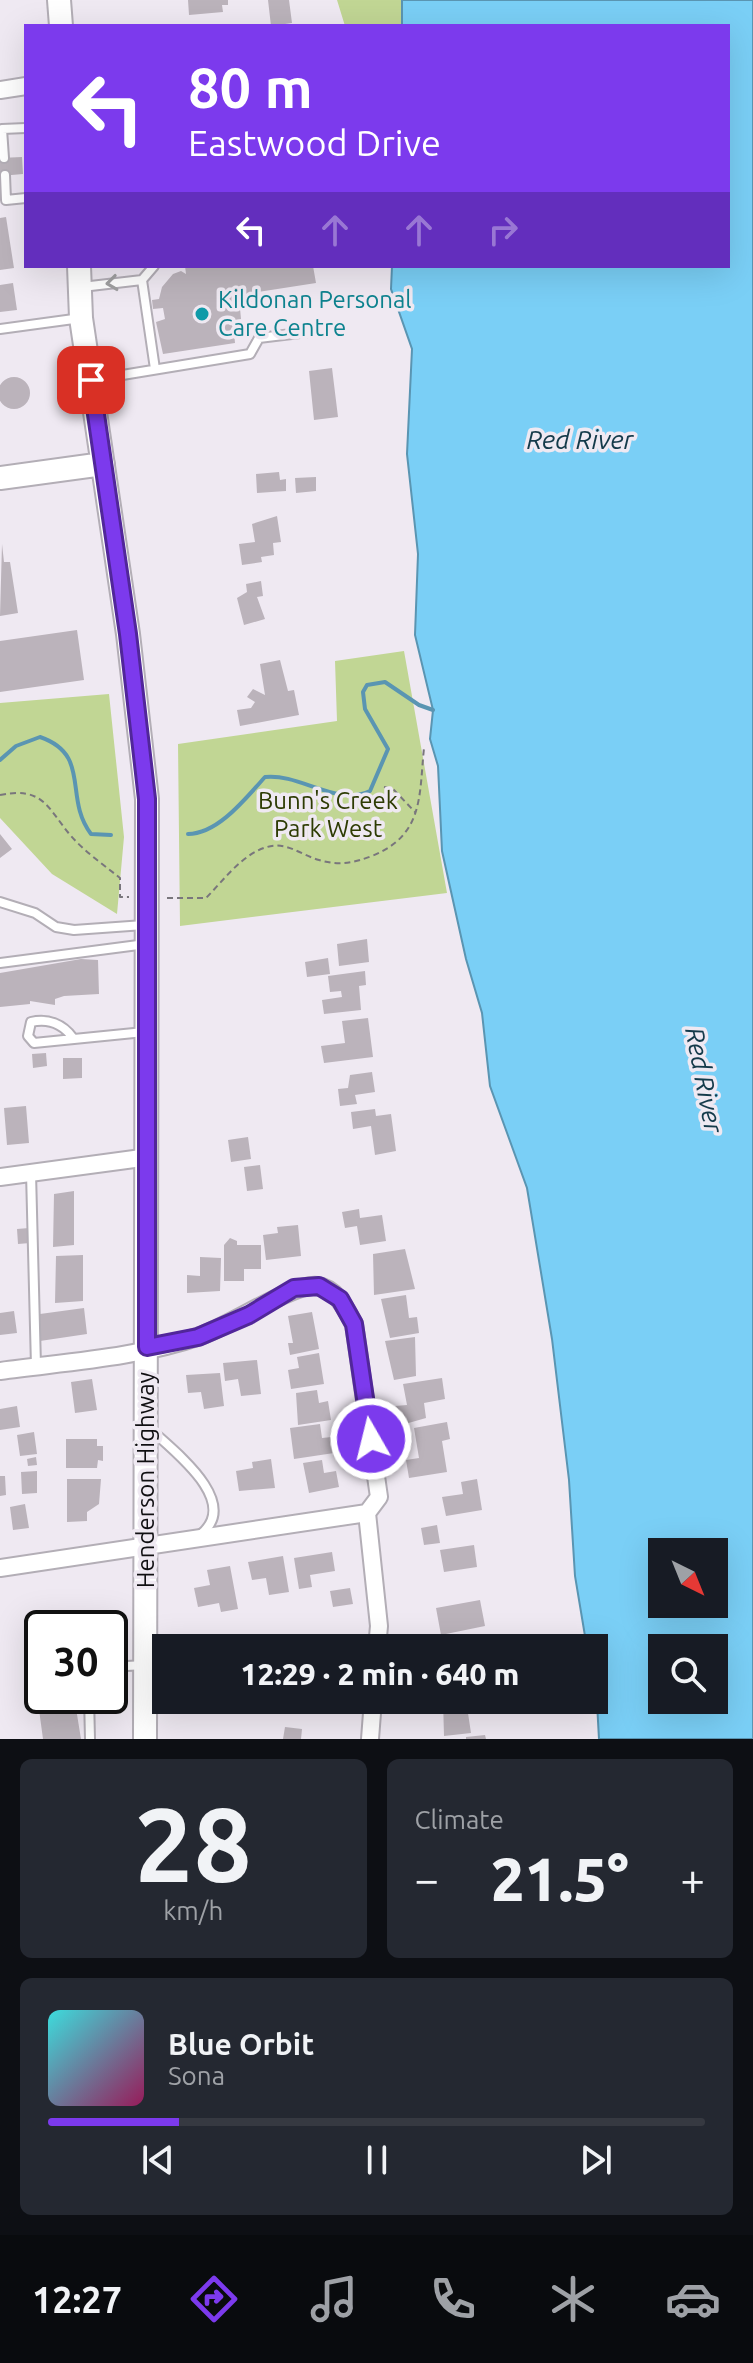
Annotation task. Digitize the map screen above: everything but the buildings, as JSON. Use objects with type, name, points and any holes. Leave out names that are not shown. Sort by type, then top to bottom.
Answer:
[{"type":"main road","points":[[59,0],[61,24]]},
{"type":"main road","name":"Henderson Highway","points":[[80,277],[81,318],[139,716],[147,799],[149,1157],[145,1739]]},
{"type":"main road","points":[[0,478],[103,464]]},
{"type":"street","points":[[0,90],[24,86]]},
{"type":"street","points":[[0,1177],[149,1157]]},
{"type":"street","points":[[0,1371],[198,1337],[249,1315],[294,1288],[319,1286],[340,1299],[354,1324],[379,1497],[367,1513],[378,1634]]},
{"type":"street","points":[[0,1568],[367,1513]]},
{"type":"street","points":[[370,1739],[372,1714]]},
{"type":"lane","points":[[4,158],[1,129],[24,128]]},
{"type":"lane","points":[[5,175],[3,200],[24,198]]},
{"type":"lane","points":[[152,268],[142,280],[155,369]]},
{"type":"lane","points":[[80,277],[142,280]]},
{"type":"lane","points":[[0,329],[81,318]]},
{"type":"lane","points":[[91,380],[250,354],[259,338],[308,332]]},
{"type":"lane","points":[[0,902],[35,913],[56,927],[149,934]]},
{"type":"lane","points":[[0,963],[149,934]]},
{"type":"lane","points":[[73,1038],[67,1029],[44,1019],[31,1022],[28,1028],[28,1036],[34,1043],[149,1032]]},
{"type":"lane","points":[[31,1172],[36,1366]]},
{"type":"lane","points":[[147,1427],[197,1472],[209,1490],[213,1511],[206,1530],[194,1539]]},
{"type":"lane","points":[[128,1666],[145,1665]]},
{"type":"lane","points":[[89,1714],[90,1739]]},
{"type":"path","points":[[0,795],[31,795],[53,808],[72,837],[120,878],[120,897],[206,898],[253,854],[277,845],[313,859],[346,865],[396,843],[410,830],[416,813],[424,748]]},
{"type":"path","points":[[384,787],[393,789],[416,813]]},
{"type":"green space","points":[[337,0],[402,0],[402,24],[344,24]]},
{"type":"green space","name":"Bunn's Creek Park West","points":[[404,651],[447,893],[180,926],[178,744],[337,721],[335,661]]},
{"type":"green space","points":[[109,694],[124,837],[117,914],[52,874],[0,818],[0,703]]},
{"type":"water","name":"Red River","points":[[402,0],[753,0],[753,1739],[599,1739],[598,1714],[608,1714],[608,1634],[585,1634],[575,1576],[569,1480],[552,1339],[527,1188],[490,1086],[482,1013],[466,959],[442,851],[438,766],[430,739],[433,710],[415,635],[418,554],[407,454],[412,349],[391,289],[392,268],[730,268],[730,24],[402,24]]},
{"type":"waterway","points":[[188,834],[221,822],[265,777],[292,780],[345,795],[370,791],[388,749],[365,709],[363,692],[367,685],[385,682],[419,705],[433,710]]},
{"type":"waterway","points":[[0,760],[16,746],[40,737],[56,745],[72,766],[79,806],[91,834],[111,835]]},
{"type":"place","name":"Kildonan Personal Care Centre","points":[[202,314]]},
{"type":"route","points":[[91,380],[139,716],[147,799],[147,1347],[198,1337],[249,1315],[294,1288],[319,1286],[340,1299],[354,1324],[371,1439]]}]
